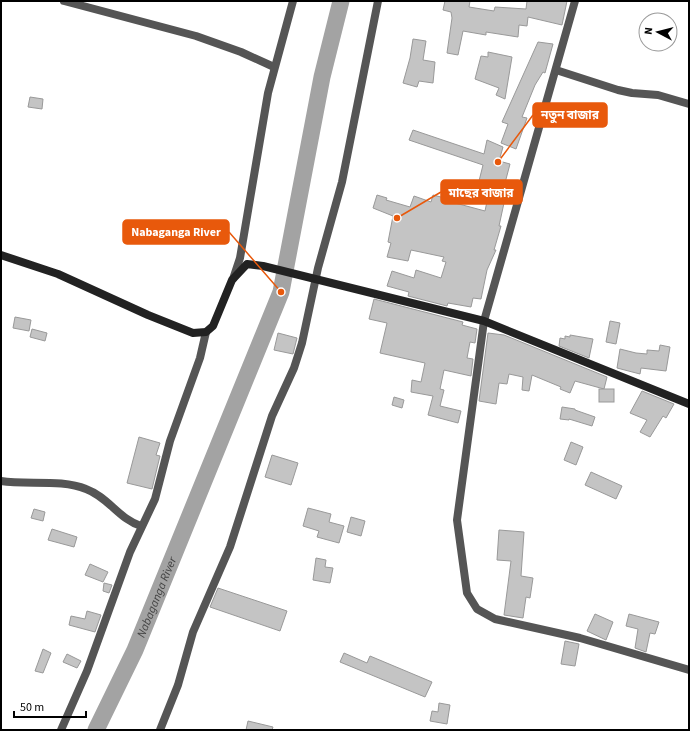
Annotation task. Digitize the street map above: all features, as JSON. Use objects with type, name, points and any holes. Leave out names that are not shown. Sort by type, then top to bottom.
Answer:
[{"type":"main road","points":[[1,255],[58,274],[148,315],[193,333],[206,332],[213,326],[232,280],[247,264],[263,266],[484,321],[689,404]]},
{"type":"street","points":[[64,1],[196,36],[241,52],[274,67]]},
{"type":"street","points":[[232,280],[240,258],[268,93],[293,1]]},
{"type":"street","points":[[160,730],[178,685],[193,632],[230,547],[272,416],[294,368],[302,342],[316,280],[342,182],[378,1]]},
{"type":"street","points":[[575,1],[484,321],[457,520],[467,593],[477,609],[495,619],[580,638],[689,670]]},
{"type":"street","points":[[556,70],[632,94],[658,95],[689,104]]},
{"type":"street","points":[[61,730],[87,671],[121,575],[141,526],[155,499],[170,442],[200,358],[206,332]]},
{"type":"street","points":[[1,481],[13,483],[37,482],[86,488],[112,504],[131,523],[141,526]]},
{"type":"building","points":[[445,1],[470,1],[469,7],[494,11],[495,7],[526,9],[527,1],[567,1],[562,25],[528,17],[527,26],[519,25],[518,37],[486,32],[486,35],[463,31],[458,55],[447,53],[452,18],[451,12],[443,10]]},
{"type":"building","points":[[413,39],[426,41],[423,60],[435,62],[433,83],[419,81],[417,87],[403,83],[410,58]]},
{"type":"building","points":[[538,42],[553,44],[545,73],[543,72],[535,85],[522,117],[527,118],[516,149],[501,143],[508,124],[502,122]]},
{"type":"building","points":[[488,52],[512,57],[505,99],[496,95],[499,88],[475,79],[481,56],[488,57]]},
{"type":"building","points":[[30,97],[43,99],[42,109],[28,107]]},
{"type":"building","points":[[413,130],[484,154],[487,140],[503,147],[499,161],[510,164],[500,202],[504,203],[499,226],[501,226],[494,250],[496,250],[487,270],[481,299],[473,298],[471,307],[448,303],[447,306],[408,296],[409,292],[387,286],[392,271],[414,278],[416,270],[441,278],[446,262],[442,261],[444,257],[411,250],[408,261],[387,257],[391,243],[388,242],[393,216],[373,208],[377,195],[387,198],[386,200],[410,207],[414,196],[431,202],[433,195],[445,198],[444,200],[485,211],[489,192],[477,189],[483,165],[409,140]]},
{"type":"building","points":[[374,299],[463,322],[462,325],[477,329],[475,343],[470,342],[467,358],[473,359],[471,376],[444,370],[440,389],[444,390],[440,406],[461,411],[458,423],[428,415],[433,396],[411,392],[412,380],[421,382],[425,363],[380,353],[387,323],[369,319]]},
{"type":"building","points":[[15,317],[31,320],[29,331],[13,328]]},
{"type":"building","points":[[610,321],[620,323],[616,344],[606,342]]},
{"type":"building","points":[[32,329],[47,333],[45,341],[30,337]]},
{"type":"building","points":[[278,333],[297,338],[293,354],[274,350]]},
{"type":"building","points":[[488,333],[504,335],[607,377],[604,389],[575,381],[570,393],[560,389],[561,387],[532,375],[529,391],[522,390],[523,377],[509,374],[507,384],[499,383],[496,404],[479,401]]},
{"type":"building","points":[[570,335],[593,339],[589,358],[559,346],[560,338],[565,339],[565,336],[570,337]]},
{"type":"building","points":[[660,345],[670,347],[666,371],[641,368],[640,374],[617,368],[620,349],[647,354],[647,350],[659,351]]},
{"type":"building","points":[[599,389],[614,389],[614,402],[599,402]]},
{"type":"building","points":[[642,391],[674,404],[666,418],[663,416],[650,437],[640,432],[647,420],[630,413]]},
{"type":"building","points":[[394,397],[404,400],[402,408],[392,405]]},
{"type":"building","points":[[562,407],[575,409],[595,417],[592,426],[569,419],[560,419]]},
{"type":"building","points":[[139,437],[160,443],[156,455],[160,456],[152,489],[127,483]]},
{"type":"building","points":[[571,442],[583,447],[576,465],[564,460]]},
{"type":"building","points":[[272,455],[298,463],[291,485],[265,477]]},
{"type":"building","points":[[591,472],[622,486],[616,499],[585,485]]},
{"type":"building","points":[[308,508],[331,514],[329,522],[344,526],[339,543],[317,537],[319,531],[303,526]]},
{"type":"building","points":[[34,509],[45,512],[43,521],[31,518]]},
{"type":"building","points":[[351,517],[365,521],[361,536],[347,532]]},
{"type":"building","points":[[52,529],[77,537],[74,547],[48,540]]},
{"type":"building","points":[[499,530],[524,532],[521,576],[533,578],[530,598],[526,597],[523,618],[504,615],[511,561],[497,560]]},
{"type":"building","points":[[316,558],[326,560],[325,567],[333,568],[330,583],[313,580]]},
{"type":"building","points":[[90,564],[108,572],[103,582],[85,575]]},
{"type":"building","points":[[104,583],[112,585],[109,593],[103,591]]},
{"type":"building","points":[[218,588],[287,611],[280,631],[210,607]]},
{"type":"building","points":[[87,611],[101,615],[95,632],[69,625],[71,616],[85,619]]},
{"type":"building","points":[[595,614],[613,622],[606,640],[587,631]]},
{"type":"building","points":[[629,614],[659,622],[655,634],[650,633],[646,652],[635,648],[638,629],[626,626]]},
{"type":"building","points":[[565,641],[579,644],[575,666],[561,664]]},
{"type":"building","points":[[43,649],[51,653],[43,673],[35,671]]},
{"type":"building","points":[[344,653],[367,663],[370,656],[432,682],[425,697],[340,662]]},
{"type":"building","points":[[67,654],[81,661],[77,668],[63,662]]},
{"type":"building","points":[[439,703],[450,705],[447,724],[430,721],[432,711],[438,712]]},
{"type":"building","points":[[248,721],[273,727],[272,730],[246,730]]},
{"type":"waterway","name":"Nabaganga River","points":[[96,730],[135,650],[281,292],[322,77],[341,1]]},
{"type":"place","name":"নতুন বাজার","points":[[498,162]]},
{"type":"place","name":"মাছের বাজার","points":[[397,218]]},
{"type":"place","name":"Nabaganga River","points":[[281,292]]}]
